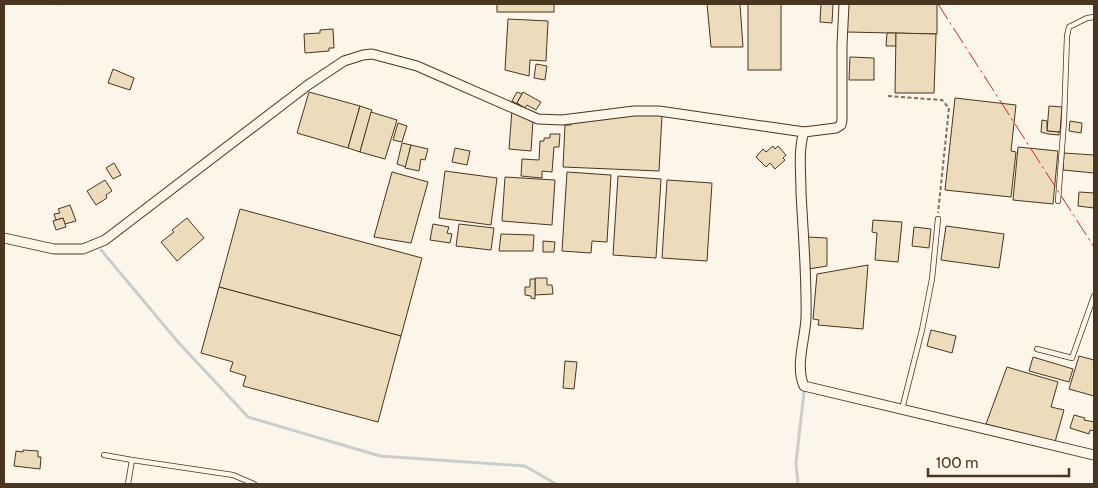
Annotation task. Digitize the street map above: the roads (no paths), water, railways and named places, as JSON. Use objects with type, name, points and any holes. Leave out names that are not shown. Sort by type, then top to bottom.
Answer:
[{"type":"street","points":[[4,238],[54,249],[83,249],[105,240],[308,85],[344,60],[363,55],[372,54],[416,66],[538,119],[562,120],[634,111],[659,111],[804,132],[836,128],[842,120],[844,4]]},
{"type":"street","points":[[804,132],[801,173],[806,323],[800,370],[804,386],[1094,455]]},
{"type":"lane","points":[[1058,201],[1064,122],[1067,36],[1070,27],[1087,18],[1094,17]]},
{"type":"lane","points":[[902,410],[922,330],[930,287],[938,219]]},
{"type":"lane","points":[[1037,349],[1072,358],[1094,296]]},
{"type":"lane","points":[[104,455],[233,475],[254,484]]},
{"type":"lane","points":[[128,484],[132,460]]},
{"type":"waterway","points":[[55,4],[61,4]]},
{"type":"waterway","points":[[101,250],[178,342],[248,417],[380,456],[525,466],[556,484]]},
{"type":"waterway","points":[[798,484],[796,463],[804,392]]}]
